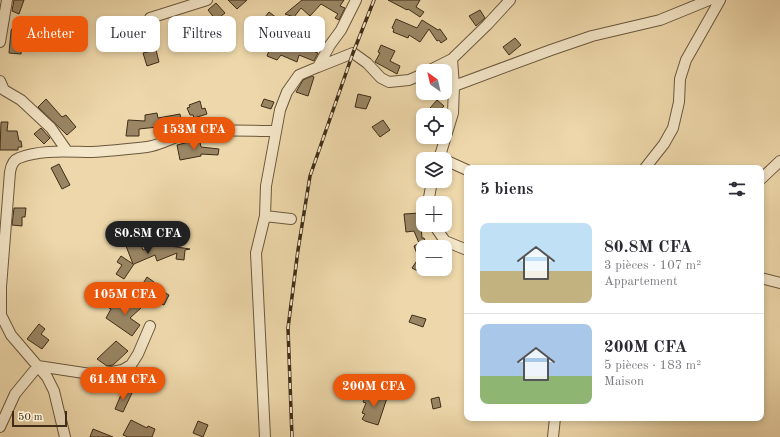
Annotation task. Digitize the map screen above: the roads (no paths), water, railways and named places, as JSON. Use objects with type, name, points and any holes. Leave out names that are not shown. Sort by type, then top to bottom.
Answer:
[{"type":"street","points":[[0,42],[7,0]]},
{"type":"street","points":[[156,16],[207,0]]},
{"type":"street","points":[[442,64],[452,59],[510,0]]},
{"type":"street","points":[[454,86],[592,36],[660,20],[709,0]]},
{"type":"street","points":[[647,165],[664,144],[673,128],[679,102],[680,79],[686,60],[720,0]]},
{"type":"street","points":[[318,67],[330,45],[341,30],[351,2]]},
{"type":"street","points":[[265,437],[256,253],[265,216],[266,186],[280,110],[287,92],[299,75],[353,53],[367,63],[381,78],[389,82],[409,80],[416,77]]},
{"type":"street","points":[[444,152],[453,112],[454,86],[452,59]]},
{"type":"street","points":[[0,81],[4,90],[22,100],[51,128],[67,151]]},
{"type":"street","points":[[65,437],[54,391],[47,377],[11,335],[2,315],[1,287],[11,165],[20,157],[67,151],[92,152],[150,146],[174,136],[193,132],[276,131]]},
{"type":"street","points":[[764,177],[780,161]]},
{"type":"street","points":[[452,163],[464,169]]},
{"type":"street","points":[[265,216],[291,219]]},
{"type":"street","points":[[439,232],[445,241],[464,249]]},
{"type":"street","points":[[764,279],[780,283]]},
{"type":"street","points":[[38,366],[97,374],[122,370],[131,365],[138,354],[150,326]]},
{"type":"street","points":[[0,427],[15,394],[38,366]]},
{"type":"street","points":[[553,437],[555,421]]},
{"type":"railway","points":[[292,437],[288,328],[298,250],[310,176],[353,53],[374,0]]}]
